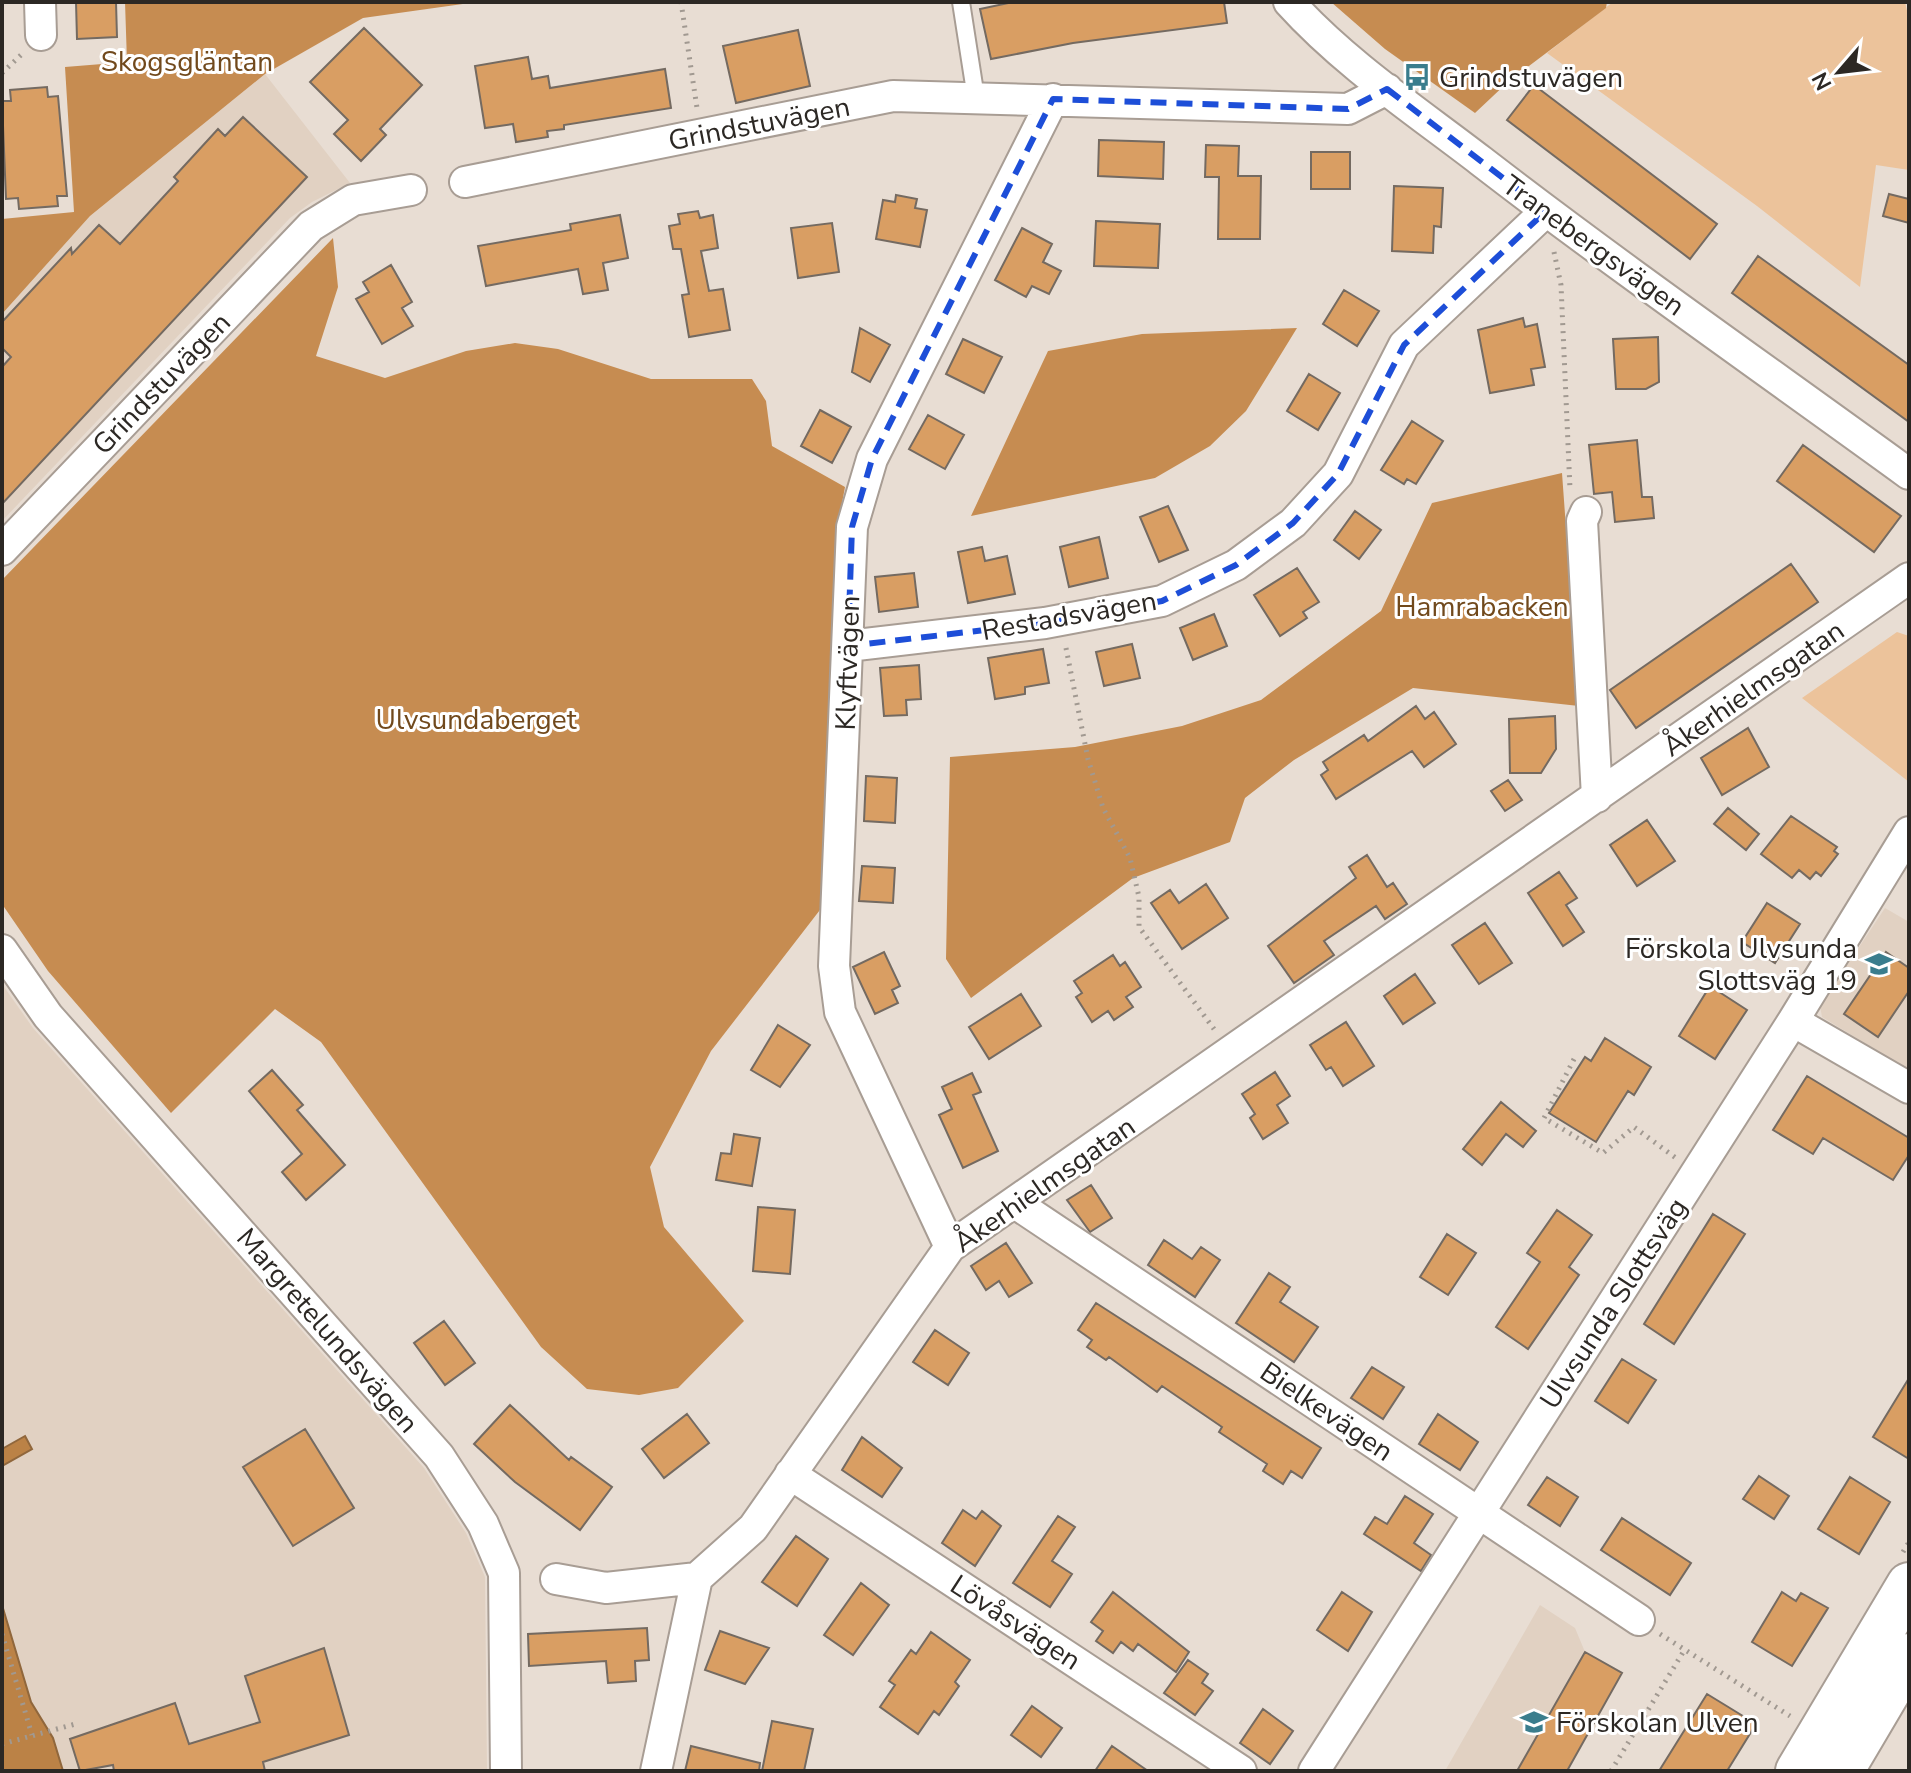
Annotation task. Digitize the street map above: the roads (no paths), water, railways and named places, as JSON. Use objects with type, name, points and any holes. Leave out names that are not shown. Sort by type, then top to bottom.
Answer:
[{"type":"main road","points":[[1819,1759],[1909,1585]]},
{"type":"main road","points":[[1819,1759],[1909,1656]]},
{"type":"street","points":[[40,2],[41,35]]},
{"type":"street","name":"Tranebergsvägen","points":[[1289,2],[1309,25],[1387,89],[1546,211],[1909,474]]},
{"type":"street","name":"Grindstuvägen","points":[[465,182],[893,96],[1348,109],[1387,89]]},
{"type":"street","name":"Klyftvägen","points":[[950,1247],[840,1012],[834,966],[852,527],[872,459],[1053,99]]},
{"type":"street","name":"Grindstuvägen","points":[[2,550],[311,226],[353,200],[411,190]]},
{"type":"street","name":"Restadsvägen","points":[[848,646],[1061,620],[1162,601],[1236,565],[1293,523],[1338,474],[1404,345],[1546,211]]},
{"type":"street","points":[[1578,506],[1582,521],[1597,797]]},
{"type":"street","name":"Åkerhielmsgatan","points":[[697,1578],[753,1528],[950,1247],[1909,578]]},
{"type":"street","name":"Ulvsunda Slottsväg","points":[[1314,1771],[1793,1021],[1909,832]]},
{"type":"street","name":"Margretelundsvägen","points":[[2,950],[48,1016],[439,1456],[483,1524],[504,1573],[506,1771]]},
{"type":"street","points":[[1793,1021],[1909,1088]]},
{"type":"street","name":"Bielkevägen","points":[[1015,1203],[1639,1620]]},
{"type":"street","name":"Lövåsvägen","points":[[790,1474],[1241,1771]]},
{"type":"street","points":[[556,1579],[606,1588],[697,1578],[656,1771]]},
{"type":"lane","points":[[961,2],[976,98]]},
{"type":"place","name":"Grindstuvägen","points":[[1417,77]]},
{"type":"place","name":"Förskola Ulvsunda Slottsväg 19","points":[[1879,964]]},
{"type":"place","name":"Förskolan Ulven","points":[[1534,1722]]},
{"type":"park label","name":"Skogsgläntan","points":[[187,61]]},
{"type":"park label","name":"Hamrabacken","points":[[1482,606]]},
{"type":"park label","name":"Ulvsundaberget","points":[[476,719]]}]
